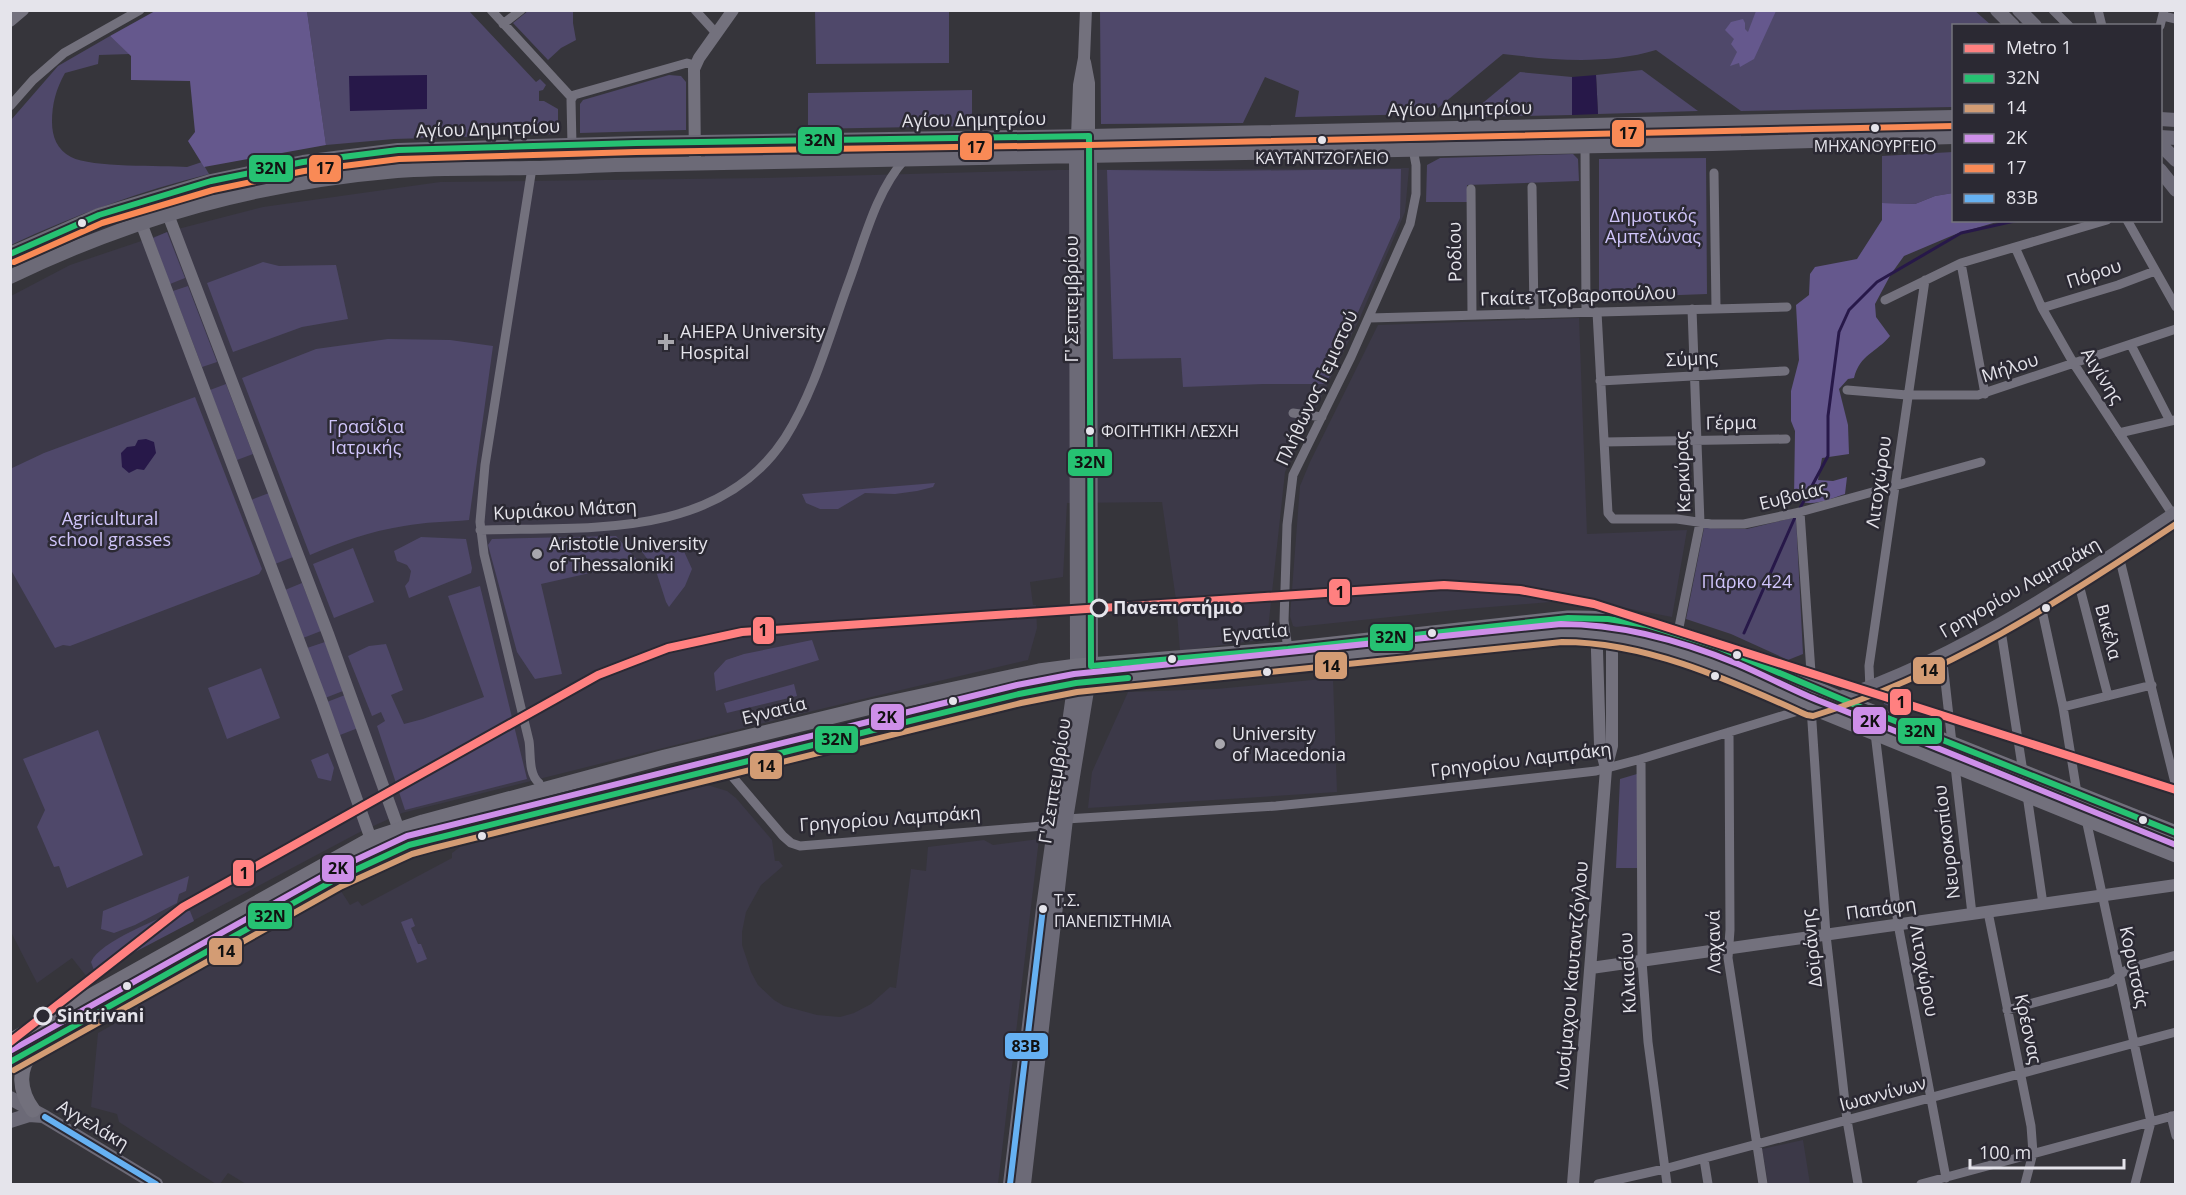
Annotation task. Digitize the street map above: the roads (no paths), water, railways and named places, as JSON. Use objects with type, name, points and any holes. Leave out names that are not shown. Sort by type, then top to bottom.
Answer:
[{"type":"main road","points":[[1996,10],[2011,24]]},
{"type":"main road","points":[[2019,10],[2033,24]]},
{"type":"main road","name":"Αγίου Δημητρίου","points":[[10,254],[89,219],[161,196],[246,173],[333,157],[398,150],[1952,117]]},
{"type":"main road","points":[[1617,125],[1617,146]]},
{"type":"main road","points":[[1553,126],[1553,147]]},
{"type":"main road","points":[[1393,128],[1407,139],[1413,149]]},
{"type":"main road","name":"Γ' Σεπτεμβρίου","points":[[1010,1185],[1038,1007],[1061,822],[1084,666],[1083,136]]},
{"type":"main road","name":"Αγίου Δημητρίου","points":[[10,276],[141,222],[244,193],[346,176],[451,168],[1952,138]]},
{"type":"main road","points":[[2162,146],[2175,160]]},
{"type":"main road","name":"Γρηγορίου Λαμπράκη","points":[[1811,708],[1870,689],[2000,624],[2118,552],[2174,514]]},
{"type":"main road","name":"Εγνατία","points":[[10,1041],[371,839],[539,787],[986,681],[1084,666],[1288,649],[1568,618],[1604,618],[1678,632],[1732,650],[1841,699],[2175,833]]},
{"type":"main road","name":"Εγνατία","points":[[10,1062],[338,878],[409,845],[1019,694],[1082,683],[1562,633],[1605,636],[1670,651],[1720,666],[1811,708],[2175,855]]},
{"type":"main road","name":"Γ' Σεπτεμβρίου","points":[[1024,1185],[1038,1007]]},
{"type":"main road","points":[[33,1051],[24,1064],[21,1081],[24,1096],[39,1113]]},
{"type":"main road","name":"Αγγελάκη","points":[[10,1098],[39,1113],[156,1185]]},
{"type":"main road","points":[[10,1120],[39,1113]]},
{"type":"street","points":[[10,21],[23,10]]},
{"type":"street","points":[[10,106],[39,74],[64,53],[140,10]]},
{"type":"street","points":[[491,10],[572,98],[572,145]]},
{"type":"street","points":[[504,24],[521,10]]},
{"type":"street","points":[[695,10],[716,33]]},
{"type":"street","points":[[695,163],[693,86],[695,65],[733,10]]},
{"type":"street","name":"Γ' Σεπτεμβρίου","points":[[1083,136],[1089,83],[1084,58],[1086,10]]},
{"type":"street","points":[[2053,10],[2067,24]]},
{"type":"street","points":[[2162,17],[2175,19]]},
{"type":"street","points":[[572,98],[575,95],[687,63],[695,65]]},
{"type":"street","points":[[1585,146],[1586,312]]},
{"type":"street","name":"Πλήθωνος Γεμιστού","points":[[1288,649],[1284,607],[1287,525],[1292,482],[1297,465],[1369,318],[1413,216],[1417,176],[1413,149]]},
{"type":"street","name":"Κυριάκου Μάτση","points":[[480,530],[628,525],[660,519],[721,498],[753,474],[775,452],[798,414],[822,357],[886,184],[905,159]]},
{"type":"street","points":[[532,168],[485,465],[480,530],[531,751],[530,757],[535,780],[539,787]]},
{"type":"street","points":[[1714,173],[1716,308]]},
{"type":"street","points":[[1532,187],[1534,313]]},
{"type":"street","name":"Ροδίου","points":[[1470,189],[1472,315]]},
{"type":"street","points":[[161,196],[345,681],[399,830],[409,845]]},
{"type":"street","points":[[134,204],[322,702],[378,859]]},
{"type":"street","points":[[1885,300],[1961,263],[2100,222]]},
{"type":"street","points":[[2128,222],[2175,307]]},
{"type":"street","name":"Αιγίνης","points":[[2015,248],[2042,308],[2074,364],[2174,514]]},
{"type":"street","points":[[1961,263],[1985,394]]},
{"type":"street","name":"Πόρου","points":[[2042,308],[2155,271]]},
{"type":"street","name":"Λιτοχώρου","points":[[1870,689],[1869,666],[1925,280]]},
{"type":"street","name":"Γκαίτε Τζοβαροπούλου","points":[[1369,318],[1787,307]]},
{"type":"street","name":"Κερκύρας","points":[[1678,632],[1700,523],[1692,309]]},
{"type":"street","points":[[1597,312],[1604,442]]},
{"type":"street","name":"Μήλου","points":[[1847,390],[1907,395],[1973,396],[1985,394],[2175,329]]},
{"type":"street","points":[[2119,433],[2173,421],[2131,345]]},
{"type":"street","name":"Σύμης","points":[[1600,381],[1785,371]]},
{"type":"street","points":[[1293,413],[1322,417]]},
{"type":"street","name":"Γέρμα","points":[[1604,442],[1786,439]]},
{"type":"street","name":"Ευβοίας","points":[[1604,442],[1608,513],[1610,518],[1619,520],[1677,519],[1700,523],[1744,524],[1795,513],[1980,462]]},
{"type":"street","points":[[1795,513],[1812,687]]},
{"type":"street","points":[[2118,552],[2175,787]]},
{"type":"street","name":"Βικέλα","points":[[2077,577],[2108,696]]},
{"type":"street","points":[[2040,601],[2063,706],[2077,793]]},
{"type":"street","name":"Λυσίμαχου Καυταντζόγλου","points":[[1573,1185],[1606,769],[1600,745],[1597,651],[1605,636],[1604,618]]},
{"type":"street","points":[[2000,624],[2023,772]]},
{"type":"street","points":[[1942,654],[1952,743]]},
{"type":"street","points":[[2063,706],[2152,685]]},
{"type":"street","name":"Γρηγορίου Λαμπράκη","points":[[725,768],[783,836],[793,844],[801,846],[1061,822],[1287,805],[1606,769],[1811,708]]},
{"type":"street","name":"Δοϊράνης","points":[[1811,708],[1826,934],[1858,1185]]},
{"type":"street","name":"Λαχανά","points":[[1729,732],[1731,930],[1728,963],[1763,1185]]},
{"type":"street","name":"Λιτοχώρου","points":[[1875,733],[1898,924],[1946,1178]]},
{"type":"street","name":"Κιλκισίου","points":[[1641,759],[1642,961],[1648,1042],[1667,1185]]},
{"type":"street","name":"Νευροκοπίου","points":[[1955,766],[1972,914]]},
{"type":"street","points":[[2027,795],[2043,904]]},
{"type":"street","name":"Κορυτσάς","points":[[2086,819],[2151,1122]]},
{"type":"street","name":"Παπάφη","points":[[1591,968],[2175,885]]},
{"type":"street","name":"Κρέσνας","points":[[1988,912],[2031,1126],[2033,1154],[2025,1185]]},
{"type":"street","points":[[2007,1010],[2112,982],[2129,968],[2175,955]]},
{"type":"street","name":"Ιωαννίνων","points":[[1598,1185],[1757,1145],[2175,1032]]},
{"type":"street","points":[[1921,1185],[2173,1116],[2175,1136]]},
{"type":"street","points":[[2134,1185],[2151,1122]]},
{"type":"street","points":[[1704,1159],[1708,1185]]},
{"type":"waterway","points":[[1799,510],[1828,456],[1828,416],[1839,332],[1849,310],[1877,282],[1961,233],[2010,222]]},
{"type":"waterway","points":[[1744,633],[1796,515]]},
{"type":"metro line","name":"1","points":[[10,1042],[183,907],[598,675],[668,648],[742,632],[1444,585],[1520,590],[1594,604],[2176,790]]},
{"type":"place","name":"ΜΗΧΑΝΟΥΡΓΕΙΟ","points":[[1875,128]]},
{"type":"place","name":"ΚΑΥΤΑΝΤΖΟΓΛΕΙΟ","points":[[1322,140]]},
{"type":"place","name":"AHEPA University Hospital","points":[[666,342]]},
{"type":"place","name":"ΦΟΙΤΗΤΙΚΗ ΛΕΣΧΗ","points":[[1090,431]]},
{"type":"place","name":"Aristotle University of Thessaloniki","points":[[537,554]]},
{"type":"place","name":"Πανεπιστήμιο","points":[[1099,608]]},
{"type":"place","name":"University of Macedonia","points":[[1220,744]]},
{"type":"place","name":"Τ.Σ. ΠΑΝΕΠΙΣΤΗΜΙΑ","points":[[1043,909]]},
{"type":"place","name":"Sintrivani","points":[[43,1016]]},
{"type":"park label","name":"Δημοτικός Αμπελώνας","points":[[1653,226]]},
{"type":"park label","name":"Γρασίδια Ιατρικής","points":[[366,437]]},
{"type":"park label","name":"Agricultural school grasses","points":[[110,529]]},
{"type":"park label","name":"Πάρκο 424","points":[[1747,582]]}]
